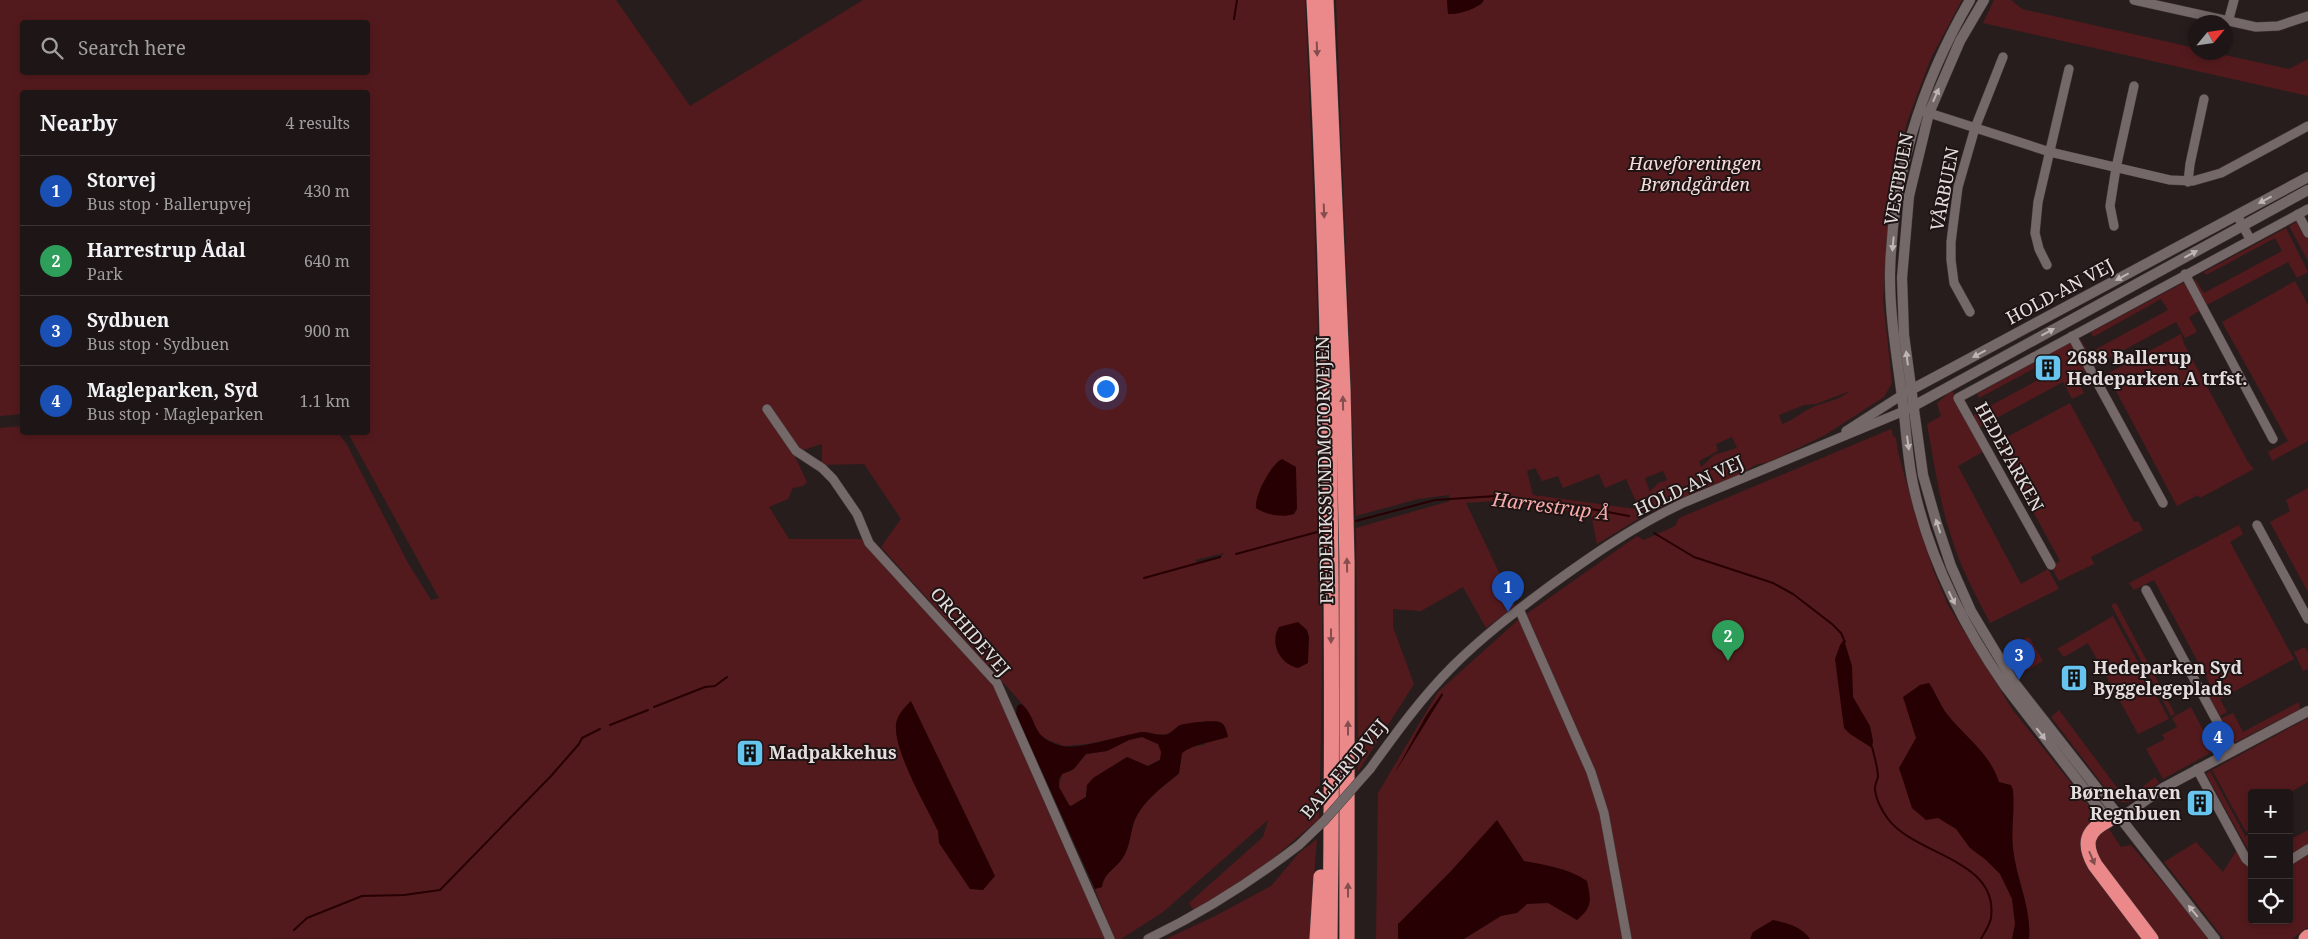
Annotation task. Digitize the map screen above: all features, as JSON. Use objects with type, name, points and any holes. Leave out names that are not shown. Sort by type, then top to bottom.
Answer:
[{"type":"highway","name":"FREDERIKSSUNDMOTORVEJEN","points":[[1314,0],[1329,390],[1332,766],[1330,939]]},
{"type":"highway","name":"FREDERIKSSUNDMOTORVEJEN","points":[[1326,0],[1343,389],[1346,552],[1347,939]]},
{"type":"highway","points":[[1318,939],[1325,810],[1332,766]]},
{"type":"highway","points":[[2114,819],[2097,826],[2090,835],[2088,848],[2090,856],[2095,866],[2151,939]]},
{"type":"street","name":"VESTBUEN","points":[[1970,0],[1951,33],[1918,109],[1897,192],[1890,276],[1893,334],[1913,482],[1933,555],[1952,599],[1990,665],[2004,686],[2114,819]]},
{"type":"street","name":"VESTBUEN","points":[[1984,0],[1960,41],[1928,113],[1909,196],[1902,278],[1904,335],[1924,474],[1950,566],[1971,611],[2013,682],[2114,819]]},
{"type":"street","points":[[2230,15],[2234,0]]},
{"type":"street","points":[[2140,1],[2199,15]]},
{"type":"street","points":[[2233,23],[2256,27],[2278,26],[2308,16]]},
{"type":"street","name":"VÅRBUEN","points":[[1970,312],[1954,283],[1951,242],[1958,186],[1975,128],[2003,57]]},
{"type":"street","points":[[2047,265],[2039,250],[2035,233],[2038,202],[2069,69]]},
{"type":"street","points":[[2114,226],[2110,206],[2116,168],[2134,86]]},
{"type":"street","points":[[2188,182],[2204,99]]},
{"type":"street","name":"VÅRBUEN","points":[[1918,109],[2050,152],[2170,180],[2188,182],[2205,179],[2221,173],[2308,126]]},
{"type":"street","name":"HOLD-AN VEJ","points":[[1831,441],[1902,395],[2308,178]]},
{"type":"street","name":"HOLD-AN VEJ","points":[[1519,609],[1591,556],[1649,519],[1904,411],[2308,190]]},
{"type":"street","name":"HEDEPARKEN","points":[[2051,565],[1958,398],[2184,274],[2308,209]]},
{"type":"street","points":[[2298,214],[2308,233]]},
{"type":"street","points":[[2238,215],[2250,239]]},
{"type":"street","points":[[2184,274],[2273,439]]},
{"type":"street","points":[[2072,336],[2162,503]]},
{"type":"street","name":"ORCHIDEVEJ","points":[[767,409],[796,451],[822,468],[833,479],[857,514],[869,543],[996,683],[1110,939]]},
{"type":"street","points":[[2257,525],[2308,619]]},
{"type":"street","points":[[2146,590],[2232,751]]},
{"type":"street","points":[[1519,609],[1590,772],[1604,813],[1627,939]]},
{"type":"street","name":"BALLERUPVEJ","points":[[1148,939],[1191,918],[1224,898],[1263,873],[1299,845],[1336,809],[1370,769],[1396,733],[1449,671],[1481,640],[1519,609]]},
{"type":"street","points":[[2215,939],[2114,819],[2197,769],[2308,711]]},
{"type":"street","points":[[2197,769],[2248,861]]},
{"type":"street","points":[[2293,858],[2308,849]]},
{"type":"green space","points":[[0,0],[616,0],[690,106],[863,0],[1305,0],[1314,205],[1322,512],[1319,819],[1262,868],[1194,911],[1189,903],[1263,837],[1268,820],[1163,912],[1121,939],[1114,939],[1095,889],[1102,887],[1107,875],[1125,855],[1134,822],[1142,807],[1179,774],[1182,753],[1190,747],[1204,745],[1219,721],[1179,726],[1168,734],[1155,735],[1144,732],[1087,744],[1064,746],[1048,740],[1039,734],[1026,708],[881,547],[901,519],[864,464],[822,465],[822,444],[800,451],[778,421],[807,482],[803,486],[793,488],[788,499],[769,507],[789,539],[861,539],[993,685],[1105,938],[0,939],[0,428],[20,426],[20,435],[340,435],[346,443],[408,563],[431,600],[439,598],[349,435],[370,435],[370,90],[20,90],[20,414],[0,416]],"holes":[[[1224,553],[1220,558],[1199,564],[1195,560]]]},
{"type":"green space","name":"Haveforeningen Brøndgården","points":[[1336,0],[1447,0],[1448,14],[1481,5],[1484,0],[1962,0],[1931,58],[1907,122],[1892,186],[1883,299],[1892,383],[1884,397],[1825,435],[1769,462],[1755,465],[1739,476],[1710,486],[1646,514],[1597,544],[1591,514],[1495,501],[1466,503],[1515,606],[1486,628],[1463,587],[1421,611],[1393,609],[1393,627],[1414,684],[1358,772],[1356,528],[1450,501],[1449,495],[1418,499],[1356,516]],"holes":[[[1850,391],[1837,399],[1809,409],[1782,424],[1779,415],[1804,405],[1816,404]],[[1732,437],[1737,448],[1714,455],[1701,467],[1699,461],[1718,451],[1716,444]],[[1535,468],[1542,481],[1558,476],[1563,488],[1599,474],[1605,488],[1626,479],[1636,501],[1648,497],[1643,510],[1533,495],[1527,471]],[[1663,471],[1667,480],[1658,483],[1650,492],[1645,478]]]},
{"type":"green space","points":[[1994,0],[2011,0],[2022,9],[2188,46],[2188,60],[2233,60],[2233,57],[2289,69],[2308,59],[2308,96],[1983,23]]},
{"type":"green space","points":[[2299,221],[2308,238],[2308,261],[2289,226]]},
{"type":"green space","points":[[2286,228],[2308,272],[2297,278],[2288,262],[2205,306],[2192,282],[2196,280],[2204,293],[2282,251],[2275,238],[2206,275],[2204,272]]},
{"type":"green space","points":[[2295,281],[2308,305],[2308,441],[2272,461],[2268,452],[2288,441],[2222,322]]},
{"type":"green space","points":[[2185,282],[2201,310],[2189,317],[2197,332],[2185,338],[2176,322],[2092,367],[2078,340],[2080,339],[2089,353],[2168,310],[2161,299],[2093,337],[2091,332]]},
{"type":"green space","points":[[2181,334],[2184,344],[2248,462],[2254,469],[2200,498],[2198,495],[2177,506],[2107,374]]},
{"type":"green space","points":[[2072,341],[2088,370],[2076,377],[2084,393],[2072,399],[2063,382],[1978,428],[1973,417],[1975,414],[2053,372],[2048,361],[1979,398],[1977,394]]},
{"type":"green space","points":[[1952,390],[1984,451],[1958,466],[2021,584],[2048,569],[2059,589],[1990,623],[1964,570],[1951,536],[1940,495],[1927,424],[1941,416],[1937,403]]},
{"type":"green space","points":[[2070,403],[2134,522],[2138,521],[2143,530],[2091,557],[2094,564],[2059,581],[2051,566],[2060,561],[1996,443]]},
{"type":"green space","points":[[1891,429],[1893,436],[1896,438],[1915,514],[1934,572],[1948,605],[2012,709],[2087,803],[2094,816],[2093,822],[2107,826],[2121,847],[2131,845],[2211,939],[1376,939],[1378,793],[1438,692],[1518,620],[1637,536],[1644,540],[1675,526],[1679,518]]},
{"type":"green space","points":[[2308,488],[2308,592],[2270,522],[2290,511],[2286,500]]},
{"type":"green space","points":[[2239,525],[2243,534],[2230,542],[2294,659],[2220,699],[2227,712],[2220,716],[2207,694],[2213,690],[2154,580],[2134,590],[2129,583]]},
{"type":"green space","points":[[2116,603],[2175,714],[2171,716],[2111,605]]},
{"type":"green space","points":[[2113,616],[2169,719],[2138,734],[2088,643],[2064,657],[2057,649]]},
{"type":"green space","points":[[2029,637],[2043,661],[2019,675],[2003,650]]},
{"type":"green space","points":[[2305,647],[2308,653],[2308,669],[2303,671],[2294,652]]},
{"type":"green space","points":[[2299,702],[2300,709],[2236,742],[2232,742],[2220,719],[2233,713],[2243,732]]},
{"type":"green space","points":[[2191,707],[2214,751],[2163,779],[2146,749],[2165,739],[2162,735],[2177,727],[2172,718]]},
{"type":"green space","points":[[2059,710],[2115,785],[2125,794],[2136,792],[2155,777],[2159,783],[2143,796],[2131,802],[2125,803],[2113,798],[2051,717]]},
{"type":"green space","points":[[2308,718],[2308,782],[2293,791],[2293,789],[2248,789],[2248,831],[2246,832],[2212,770]]},
{"type":"green space","points":[[2215,722],[2227,747],[2224,749],[2222,745],[2218,747],[2207,727]]},
{"type":"green space","points":[[1142,737],[1158,744],[1162,752],[1160,760],[1147,766],[1127,757],[1087,785],[1086,797],[1071,806],[1069,805],[1059,787],[1062,774],[1071,771],[1086,754],[1107,751],[1129,740]]},
{"type":"green space","points":[[2210,771],[2245,836],[2248,835],[2248,850],[2206,774]]},
{"type":"green space","points":[[2308,830],[2308,845],[2293,855],[2293,838]]},
{"type":"green space","points":[[1317,839],[1309,939],[1166,939],[1215,916],[1271,886],[1299,853]]},
{"type":"green space","points":[[2196,842],[2223,872],[2238,848],[2248,862],[2248,924],[2293,924],[2293,864],[2308,854],[2308,927],[2292,939],[2224,939],[2164,862]]},
{"type":"shaded area","points":[[1447,0],[1484,0],[1473,9],[1448,14]]},
{"type":"shaded area","points":[[1282,459],[1296,467],[1297,509],[1294,514],[1285,516],[1270,514],[1256,508],[1264,481],[1273,467]]},
{"type":"shaded area","points":[[1298,622],[1307,630],[1309,637],[1308,663],[1298,668],[1292,666],[1281,657],[1275,640],[1279,627]]},
{"type":"shaded area","points":[[1844,640],[1852,666],[1853,697],[1870,726],[1873,741],[1872,748],[1844,728],[1835,659]]},
{"type":"shaded area","points":[[1929,683],[1947,714],[1989,762],[1999,782],[2011,785],[2013,790],[2013,848],[2028,916],[2029,939],[2012,939],[2015,924],[2012,899],[2000,874],[1970,848],[1956,829],[1938,818],[1926,820],[1912,808],[1899,768],[1916,738],[1903,697],[1920,685]]},
{"type":"shaded area","points":[[1442,693],[1443,695],[1394,774],[1426,716]]},
{"type":"shaded area","points":[[911,701],[995,876],[983,890],[970,889],[939,843],[938,831],[905,763],[896,735],[896,724],[900,714]]},
{"type":"shaded area","points":[[1021,704],[1027,710],[1039,733],[1044,738],[1062,746],[1080,746],[1142,732],[1165,735],[1180,725],[1208,721],[1222,723],[1228,737],[1197,745],[1182,753],[1179,773],[1142,807],[1134,822],[1125,855],[1107,875],[1102,887],[1095,889],[1016,714],[1017,706]],"holes":[[[1142,737],[1158,744],[1161,752],[1160,760],[1148,766],[1127,757],[1093,778],[1087,785],[1086,797],[1071,806],[1059,787],[1059,779],[1062,774],[1074,769],[1086,754],[1107,751],[1129,740]]]},
{"type":"shaded area","points":[[1497,820],[1524,861],[1565,870],[1587,881],[1590,903],[1586,911],[1577,920],[1548,903],[1527,904],[1517,913],[1501,916],[1464,939],[1398,939],[1398,924],[1451,871]]},
{"type":"shaded area","points":[[1773,920],[1798,928],[1810,939],[1750,939],[1753,932]]},
{"type":"waterway","points":[[1234,19],[1237,0]]},
{"type":"waterway","name":"Harrestrup Å","points":[[1356,521],[1435,500],[1496,496],[1565,504],[1629,516]]},
{"type":"waterway","name":"Harrestrup Å","points":[[1236,554],[1321,531]]},
{"type":"waterway","name":"Harrestrup Å","points":[[1654,533],[1694,557],[1773,583],[1793,594],[1832,624],[1841,633],[1845,642]]},
{"type":"waterway","name":"Harrestrup Å","points":[[1144,578],[1220,557]]},
{"type":"waterway","points":[[654,707],[705,687],[715,686],[727,677]]},
{"type":"waterway","points":[[610,725],[648,710]]},
{"type":"waterway","points":[[294,930],[307,918],[362,896],[404,895],[440,890],[551,776],[582,738],[600,729]]},
{"type":"waterway","name":"Harrestrup Å","points":[[1872,747],[1878,773],[1875,792],[1881,808],[1888,819],[1917,842],[1953,860],[1982,883],[1990,898],[1991,918],[1981,939]]},
{"type":"place","name":"2688 Ballerup Hedeparken A trfst.","points":[[2048,368]]},
{"type":"place","name":"Storvej","points":[[1508,612]]},
{"type":"place","name":"Harrestrup Ådal","points":[[1728,661]]},
{"type":"place","name":"Hedeparken Syd Byggelegeplads","points":[[2074,678]]},
{"type":"place","name":"Sydbuen","points":[[2019,680]]},
{"type":"place","name":"Madpakkehus","points":[[750,753]]},
{"type":"place","name":"Magleparken, Syd","points":[[2218,762]]},
{"type":"place","name":"Børnehaven Regnbuen","points":[[2200,803]]}]
